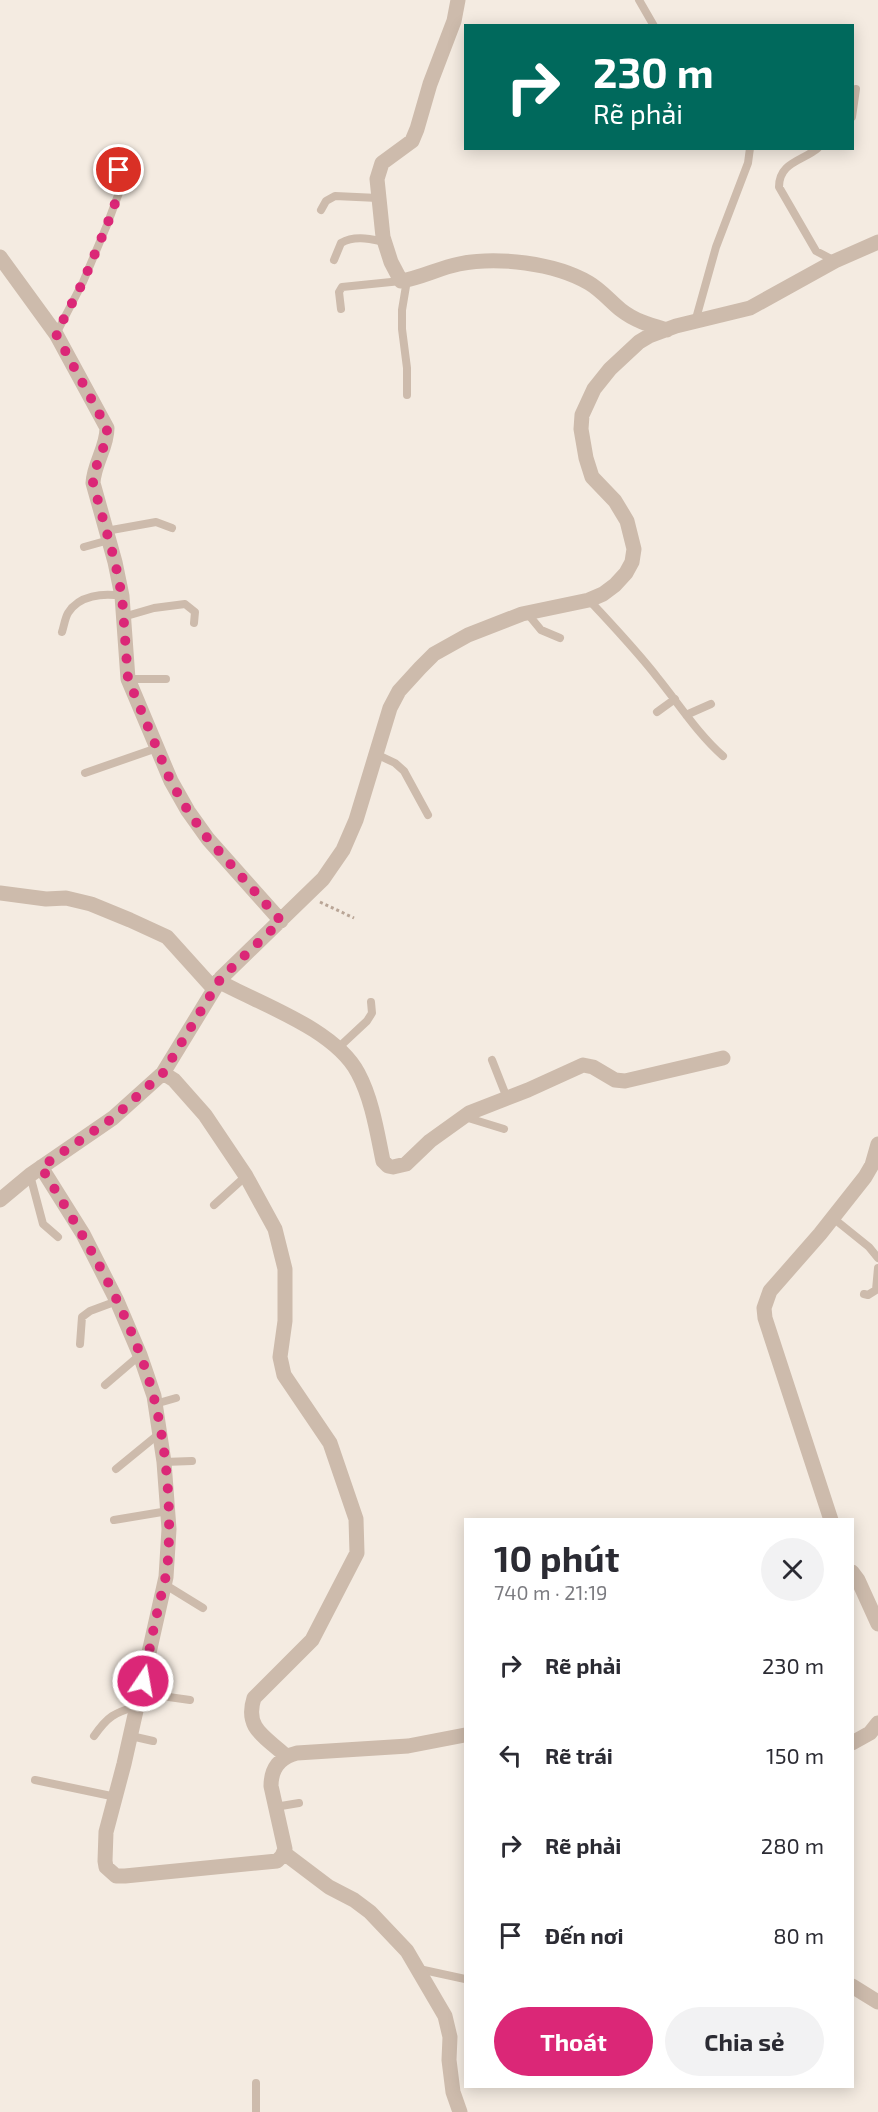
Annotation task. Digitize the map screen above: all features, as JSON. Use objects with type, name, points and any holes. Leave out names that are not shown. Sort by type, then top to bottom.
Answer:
[{"type":"street","points":[[458,0],[454,21],[432,78],[412,141],[382,163],[377,179],[385,242],[391,262],[404,280],[459,264],[482,261],[534,265],[577,277],[600,291],[628,315],[642,323],[667,330]]},
{"type":"street","points":[[0,1200],[36,1171],[113,1118],[163,1073],[216,985],[323,879],[343,850],[356,820],[390,708],[399,691],[434,654],[468,635],[527,613],[589,600],[609,590],[626,573],[632,562],[633,543],[627,521],[621,510],[592,477],[581,429],[582,415],[594,389],[610,369],[639,342],[649,336],[750,308],[835,261],[878,242]]},
{"type":"street","points":[[0,257],[56,334],[107,428],[107,437],[93,472],[93,483],[122,596],[128,679],[171,782],[188,811],[232,867],[281,921]]},
{"type":"street","points":[[0,893],[46,899],[66,898],[91,904],[167,937],[216,985],[296,1018],[338,1048],[358,1072],[375,1120],[383,1161],[388,1166],[399,1167],[406,1164],[430,1141],[464,1116],[583,1065],[593,1067],[615,1080],[624,1081],[723,1058]]},
{"type":"street","points":[[163,1073],[174,1080],[205,1115],[246,1176],[275,1229],[285,1269],[285,1321],[280,1357],[284,1375],[330,1443],[356,1519],[357,1553],[312,1640],[254,1698],[251,1707],[250,1719],[255,1727],[286,1756]]},
{"type":"street","points":[[830,1518],[765,1318],[764,1308],[770,1291],[779,1279],[833,1218],[865,1177],[872,1165],[878,1144]]},
{"type":"street","points":[[36,1171],[83,1234],[117,1301],[148,1375],[161,1433],[164,1462],[168,1511],[167,1567],[139,1700],[106,1832],[105,1861],[110,1872],[116,1876],[269,1863],[277,1861],[284,1853]]},
{"type":"street","points":[[854,1576],[878,1624]]},
{"type":"street","points":[[854,1742],[870,1733],[878,1723]]},
{"type":"street","points":[[460,2112],[453,2092],[449,2060],[450,2037],[445,2016],[419,1969],[407,1951],[370,1912],[354,1900],[329,1887],[284,1853],[271,1778],[280,1760],[297,1753],[408,1746],[464,1735]]},
{"type":"street","points":[[854,1987],[878,2002]]},
{"type":"lane","points":[[639,0],[653,24]]},
{"type":"lane","points":[[854,111],[856,89]]},
{"type":"lane","points":[[694,322],[716,248],[748,163],[750,150]]},
{"type":"lane","points":[[816,150],[784,169],[779,178],[779,187],[816,251],[835,261]]},
{"type":"lane","points":[[56,334],[83,282],[107,225],[120,190],[122,177],[119,170]]},
{"type":"lane","points":[[321,210],[326,201],[335,196],[378,198]]},
{"type":"lane","points":[[334,260],[341,243],[347,239],[363,238],[385,242]]},
{"type":"lane","points":[[341,309],[339,292],[342,287],[404,280],[402,330],[407,368],[407,395]]},
{"type":"lane","points":[[84,547],[108,535],[156,522],[172,528]]},
{"type":"lane","points":[[62,632],[68,613],[77,604],[105,593],[122,596]]},
{"type":"lane","points":[[589,600],[646,662],[708,743],[723,756]]},
{"type":"lane","points":[[123,617],[154,608],[185,604],[195,612],[194,623]]},
{"type":"lane","points":[[527,613],[541,630],[560,638]]},
{"type":"lane","points":[[128,679],[166,679]]},
{"type":"lane","points":[[657,712],[675,699]]},
{"type":"lane","points":[[686,715],[711,704]]},
{"type":"lane","points":[[85,773],[157,748]]},
{"type":"lane","points":[[376,754],[395,763],[404,771],[428,814]]},
{"type":"lane","points":[[338,1048],[367,1021],[372,1014],[371,1002]]},
{"type":"lane","points":[[492,1059],[507,1098]]},
{"type":"lane","points":[[464,1116],[504,1129]]},
{"type":"lane","points":[[36,1171],[43,1224],[57,1237]]},
{"type":"lane","points":[[214,1205],[246,1176]]},
{"type":"lane","points":[[833,1218],[869,1247],[878,1258]]},
{"type":"lane","points":[[869,1247],[878,1243]]},
{"type":"lane","points":[[864,1294],[868,1295],[876,1290],[878,1268]]},
{"type":"lane","points":[[80,1344],[82,1317],[86,1313],[117,1301]]},
{"type":"lane","points":[[105,1385],[140,1355]]},
{"type":"lane","points":[[155,1404],[176,1398]]},
{"type":"lane","points":[[116,1469],[161,1433]]},
{"type":"lane","points":[[164,1462],[192,1461]]},
{"type":"lane","points":[[114,1520],[168,1511]]},
{"type":"lane","points":[[164,1584],[203,1608]]},
{"type":"lane","points":[[94,1736],[111,1715],[139,1700],[190,1700]]},
{"type":"lane","points":[[130,1736],[153,1741]]},
{"type":"lane","points":[[35,1780],[116,1797]]},
{"type":"lane","points":[[275,1807],[299,1803]]},
{"type":"lane","points":[[419,1969],[464,1978]]},
{"type":"lane","points":[[256,2083],[256,2112]]},
{"type":"path","points":[[307,897],[354,918]]},
{"type":"route","points":[[119,170],[122,177],[120,190],[107,225],[83,282],[56,334],[107,428],[107,437],[93,472],[93,483],[122,596],[126,673],[171,782],[188,811],[208,839],[281,921],[213,988],[163,1073],[113,1118],[41,1167],[83,1234],[117,1301],[148,1375],[160,1423],[169,1529],[167,1567],[143,1681]]}]
